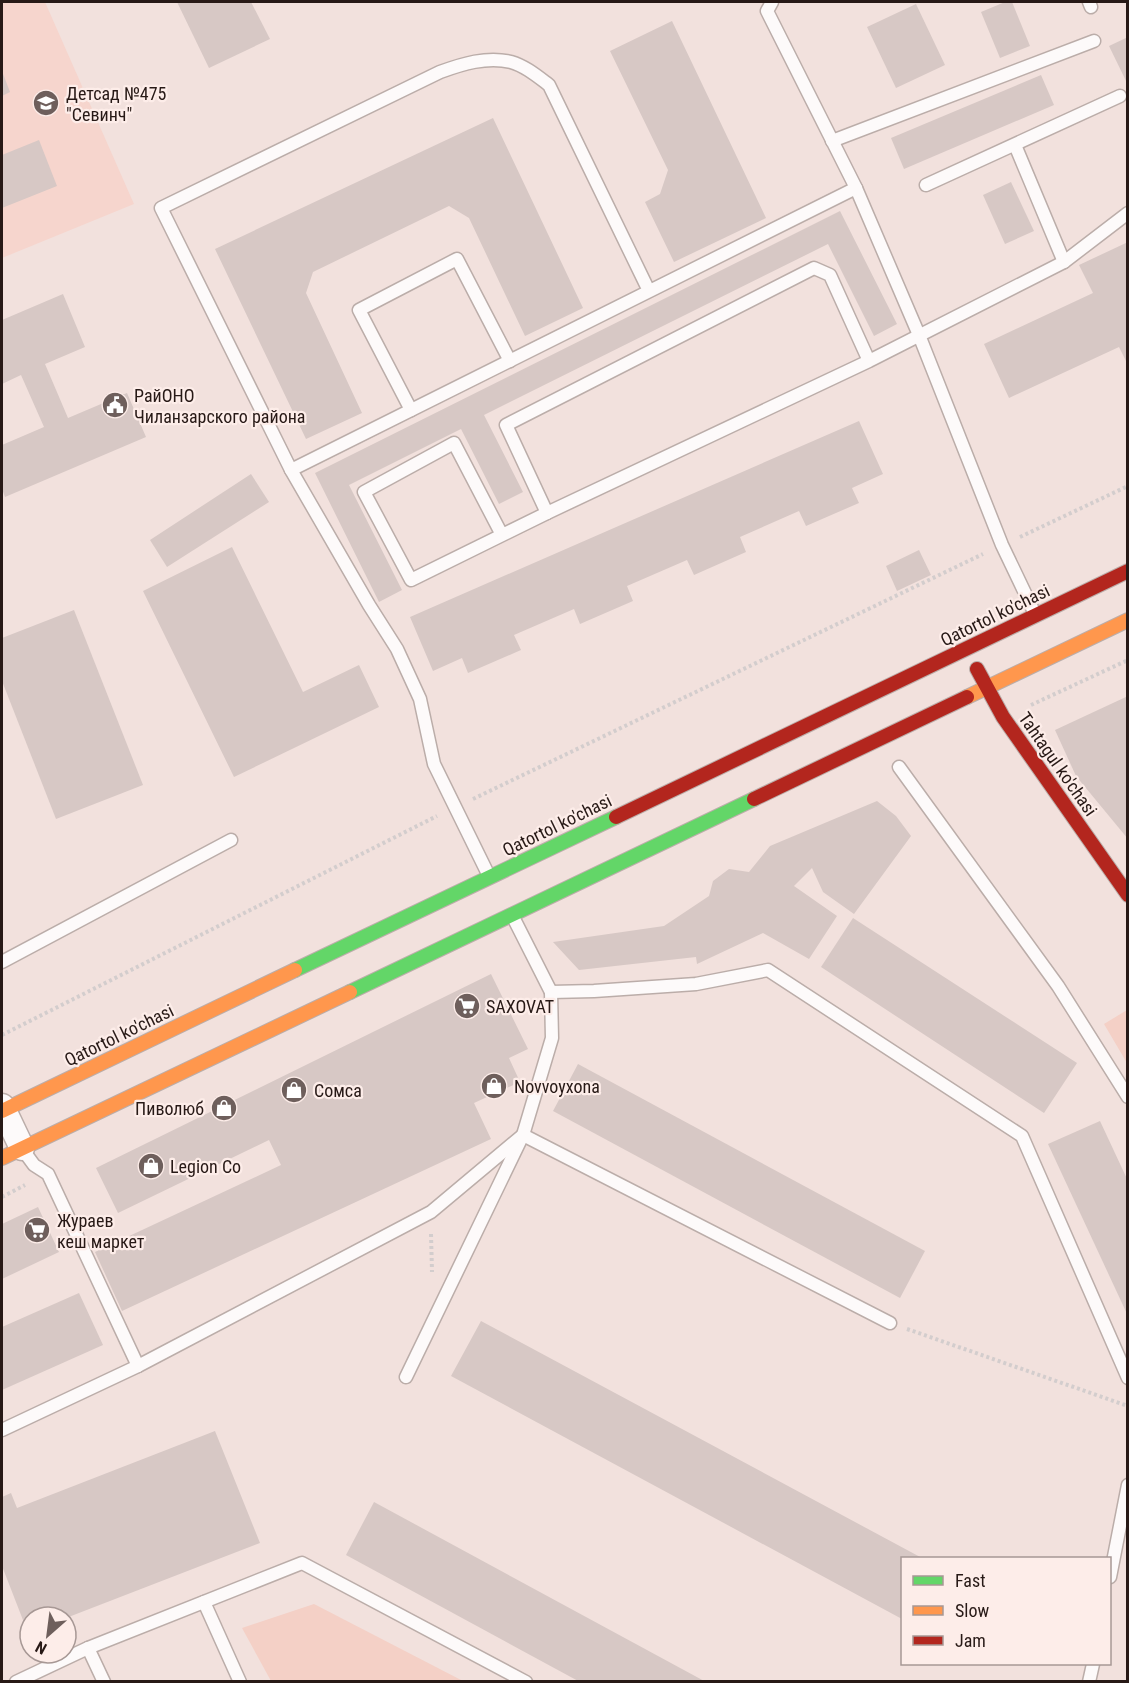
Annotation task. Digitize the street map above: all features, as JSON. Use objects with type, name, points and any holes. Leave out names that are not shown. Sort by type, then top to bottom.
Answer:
[{"type":"main road","name":"Qatortol ko'chasi","points":[[2,1109],[1128,571]]},
{"type":"main road","points":[[12,1153],[1128,620]]},
{"type":"main road","name":"Tahtagul ko'chasi","points":[[966,649],[1004,717],[1128,895]]},
{"type":"street","points":[[2,1109],[12,1153]]},
{"type":"lane","points":[[772,2],[767,11],[856,188],[919,335],[1002,545],[1036,615]]},
{"type":"lane","points":[[832,141],[1094,40]]},
{"type":"lane","points":[[490,877],[434,764],[420,699],[397,649],[291,470],[161,208],[440,72],[463,63],[486,60],[511,62],[530,71],[549,85],[649,291]]},
{"type":"lane","points":[[926,185],[1120,96]]},
{"type":"lane","points":[[1015,144],[1064,262]]},
{"type":"lane","points":[[291,470],[856,188]]},
{"type":"lane","points":[[502,535],[454,444],[364,492],[411,580],[869,361],[1064,262],[1128,213]]},
{"type":"lane","points":[[411,410],[359,310],[457,259],[510,361]]},
{"type":"lane","points":[[547,513],[506,425],[814,268],[830,275],[869,361]]},
{"type":"lane","points":[[898,767],[1058,986],[1128,1097]]},
{"type":"lane","points":[[2,962],[231,840]]},
{"type":"lane","points":[[406,1377],[523,1135],[552,1038],[551,992],[512,914]]},
{"type":"lane","points":[[551,992],[696,984],[768,970],[1022,1136],[1128,1378]]},
{"type":"lane","points":[[523,1135],[890,1323]]},
{"type":"lane","points":[[2,1430],[138,1366],[431,1212],[523,1135]]},
{"type":"lane","points":[[12,1153],[48,1174],[138,1366]]},
{"type":"lane","points":[[1111,1572],[1128,1485]]},
{"type":"lane","points":[[16,1682],[88,1648],[302,1563],[526,1682]]},
{"type":"lane","points":[[204,1602],[240,1682]]},
{"type":"lane","points":[[88,1648],[104,1682]]},
{"type":"lane","points":[[1089,1682],[1093,1665]]},
{"type":"path","points":[[2,1035],[455,807],[1128,486]]},
{"type":"path","points":[[890,1323],[1128,1406]]},
{"type":"shaded area","name":"Детсад №475 \"Севинч\"","points":[[2,2],[45,2],[134,204],[2,258]]},
{"type":"shaded area","points":[[1127,1010],[1127,1063],[1104,1024]]},
{"type":"shaded area","points":[[314,1604],[463,1681],[271,1681],[242,1628]]},
{"type":"building","points":[[177,2],[251,2],[270,39],[209,68]]},
{"type":"building","points":[[1005,2],[1012,2],[1030,46],[1000,58],[981,12]]},
{"type":"building","points":[[916,4],[945,65],[896,88],[867,27]]},
{"type":"building","points":[[672,21],[766,218],[674,262],[645,202],[660,194],[668,170],[610,51]]},
{"type":"building","points":[[1128,37],[1128,85],[1109,46]]},
{"type":"building","points":[[2,71],[10,92],[2,96]]},
{"type":"building","points":[[1041,75],[1054,105],[904,169],[891,138]]},
{"type":"building","points":[[493,118],[583,308],[525,336],[469,218],[449,206],[313,272],[306,293],[362,413],[306,439],[215,249]]},
{"type":"building","points":[[39,140],[57,186],[2,208],[2,155]]},
{"type":"building","points":[[1011,182],[1034,231],[1005,244],[983,195]]},
{"type":"building","points":[[840,211],[897,324],[874,336],[828,244],[484,415],[523,492],[499,504],[461,429],[349,485],[402,590],[379,602],[315,473]]},
{"type":"building","points":[[1128,242],[1128,365],[1119,347],[1009,398],[984,344],[1093,293],[1079,265]]},
{"type":"building","name":"РайОНО Чиланзарского района","points":[[63,294],[85,347],[45,364],[68,418],[127,393],[146,437],[5,497],[2,489],[2,445],[44,427],[21,375],[2,384],[2,320]]},
{"type":"building","points":[[859,421],[883,474],[852,488],[859,503],[806,526],[799,511],[740,537],[746,552],[694,575],[687,560],[627,586],[633,601],[580,624],[574,609],[514,635],[521,650],[468,673],[462,658],[433,671],[410,617]]},
{"type":"building","points":[[251,474],[269,502],[167,567],[150,540]]},
{"type":"building","points":[[232,547],[303,692],[359,665],[379,707],[234,777],[143,591]]},
{"type":"building","points":[[919,550],[931,575],[897,591],[886,566]]},
{"type":"building","points":[[74,610],[143,785],[56,819],[2,681],[2,638]]},
{"type":"building","points":[[1128,696],[1128,839],[1076,776],[1055,730]]},
{"type":"building","points":[[877,801],[896,816],[911,836],[854,914],[823,892],[812,868],[794,886],[837,916],[809,959],[763,933],[697,964],[696,957],[579,970],[553,942],[664,926],[709,896],[713,881],[729,869],[749,872],[770,846]]},
{"type":"building","points":[[853,918],[1077,1063],[1044,1113],[821,967]]},
{"type":"building","points":[[491,974],[528,1049],[509,1058],[520,1082],[474,1103],[491,1139],[122,1311],[95,1252],[281,1165],[269,1140],[118,1213],[96,1168]]},
{"type":"building","points":[[578,1064],[925,1251],[900,1298],[553,1111]]},
{"type":"building","points":[[1100,1121],[1128,1181],[1128,1316],[1048,1144]]},
{"type":"building","points":[[38,1207],[59,1252],[2,1279],[2,1224]]},
{"type":"building","points":[[79,1293],[103,1345],[2,1390],[2,1327]]},
{"type":"building","points":[[481,1321],[920,1557],[901,1557],[901,1618],[451,1376]]},
{"type":"building","points":[[215,1431],[260,1543],[78,1613],[78,1605],[18,1605],[18,1607],[2,1566],[2,1497],[11,1493],[17,1508]]},
{"type":"building","points":[[374,1502],[706,1682],[580,1682],[346,1555]]},
{"type":"traffic: fast","points":[[350,992],[754,799]]},
{"type":"traffic: fast","points":[[295,970],[616,817]]},
{"type":"traffic: slow","points":[[967,697],[1128,620]]},
{"type":"traffic: slow","points":[[2,1111],[295,970]]},
{"type":"traffic: slow","points":[[2,1158],[350,992]]},
{"type":"traffic: jam","points":[[616,817],[1128,571]]},
{"type":"traffic: jam","points":[[977,669],[1003,717],[1128,895]]},
{"type":"traffic: jam","points":[[754,799],[967,697]]},
{"type":"place","name":"Детсад №475 \"Севинч\"","points":[[46,103]]},
{"type":"place","name":"РайОНО Чиланзарского района","points":[[115,405]]},
{"type":"place","name":"SAXOVAT","points":[[467,1006]]},
{"type":"place","name":"Novvoyxona","points":[[494,1086]]},
{"type":"place","name":"Сомса","points":[[294,1090]]},
{"type":"place","name":"Пиволюб","points":[[224,1108]]},
{"type":"place","name":"Legion Co","points":[[151,1166]]},
{"type":"place","name":"Жураев кеш маркет","points":[[37,1230]]}]
